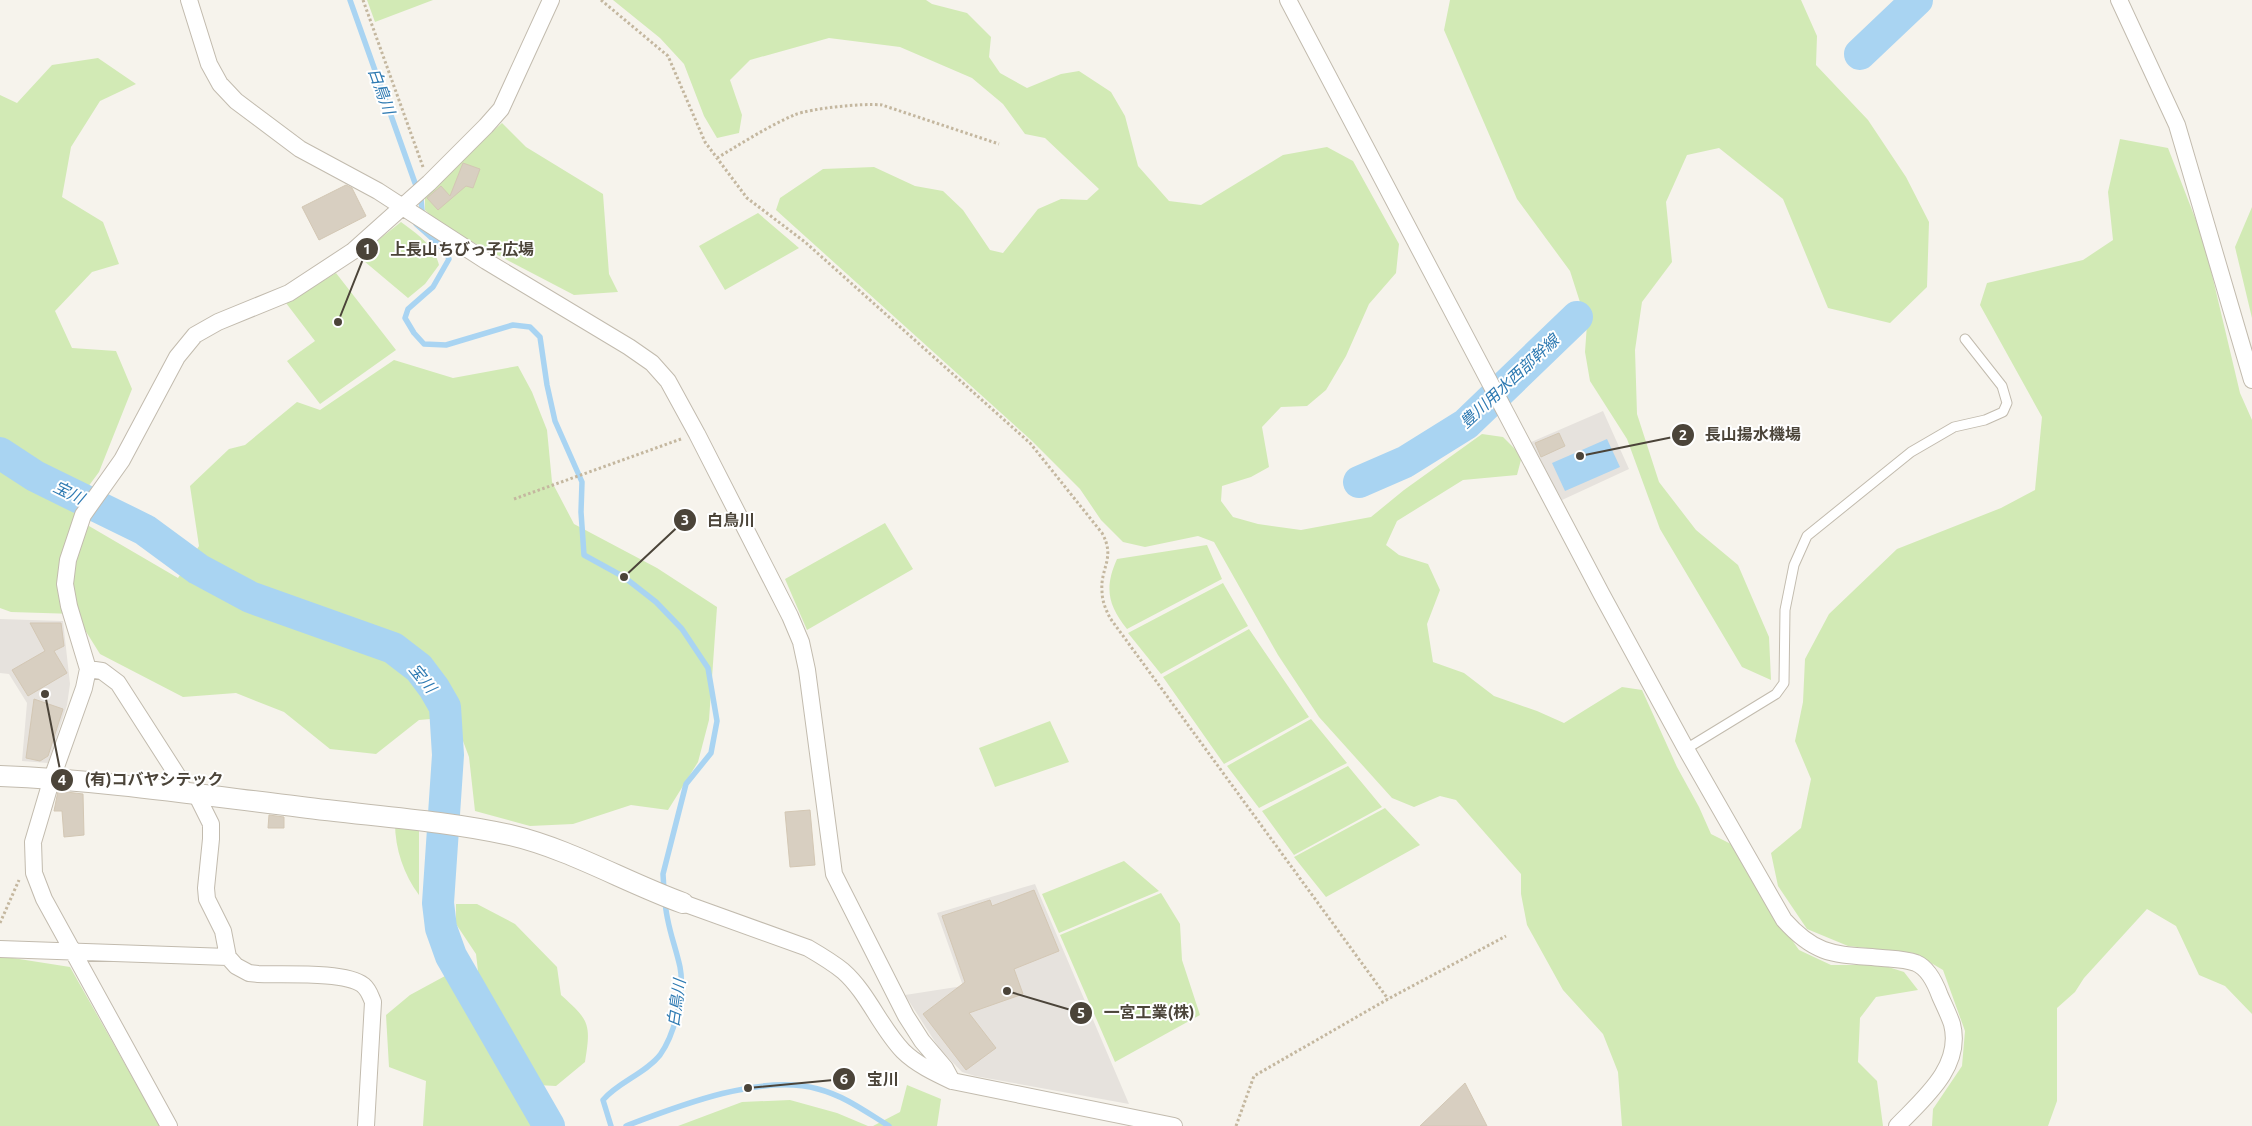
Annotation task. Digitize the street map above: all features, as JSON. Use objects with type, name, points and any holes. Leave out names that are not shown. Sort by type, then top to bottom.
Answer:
[{"type":"street","points":[[189,0],[209,64],[220,84],[236,101],[300,149],[402,207],[652,363],[668,380],[790,616],[800,642],[807,670],[834,874],[906,1016],[922,1040],[945,1068],[952,1081]]},
{"type":"street","points":[[169,1126],[44,899],[34,873],[32,860],[33,842],[52,778],[84,688],[88,669],[69,606],[65,584],[68,560],[82,514],[122,460],[177,357],[195,335],[218,322],[289,293],[353,250],[429,183],[501,109],[550,0]]},
{"type":"street","points":[[1288,0],[1602,595],[1773,904],[1799,937],[1815,947],[1833,954],[1906,960],[1919,964],[1935,983],[1952,1025],[1952,1049],[1946,1072],[1897,1126]]},
{"type":"street","points":[[2119,0],[2179,132],[2252,380]]},
{"type":"street","points":[[88,669],[102,671],[118,683],[210,824],[211,839],[206,888],[207,899],[223,931],[228,957],[236,966],[249,972],[342,977],[362,984],[369,990],[373,1002],[366,1126]]},
{"type":"street","points":[[0,776],[52,778],[458,826],[511,836],[549,847],[658,894],[808,948],[826,958],[844,972],[857,986],[890,1036],[904,1052],[927,1069],[952,1081],[1174,1126]]},
{"type":"street","points":[[0,950],[228,957]]},
{"type":"lane","points":[[1686,748],[1776,694],[1784,683],[1785,610],[1794,565],[1807,536],[1911,452],[1954,427],[1985,420],[2003,412],[2007,403],[2002,386],[1965,339]]},
{"type":"path","points":[[363,0],[429,183]]},
{"type":"path","points":[[601,0],[668,56],[705,142],[747,198],[805,242],[1030,443],[1102,532],[1108,544],[1108,559],[1101,590],[1110,618],[1388,999]]},
{"type":"path","points":[[717,158],[752,136],[796,114],[865,103],[882,105],[999,144]]},
{"type":"path","points":[[514,499],[697,434]]},
{"type":"path","points":[[0,923],[21,875],[32,860]]},
{"type":"path","points":[[1236,1126],[1254,1076],[1388,999],[1506,936]]},
{"type":"shaded area","points":[[1603,411],[1629,469],[1562,500],[1529,443]]},
{"type":"shaded area","points":[[0,619],[63,621],[70,684],[67,705],[48,763],[22,761],[27,703],[9,674],[0,673]]},
{"type":"shaded area","points":[[1035,884],[1129,1104],[962,1072],[939,1048],[905,995],[963,986],[937,913]]},
{"type":"green space","points":[[367,0],[433,0],[375,22]]},
{"type":"green space","points":[[613,0],[926,0],[932,4],[967,13],[991,37],[989,57],[1000,73],[1027,88],[1061,74],[1079,71],[1111,92],[1125,116],[1138,166],[1169,201],[1201,205],[1283,155],[1327,147],[1353,161],[1399,244],[1396,273],[1369,304],[1346,356],[1326,390],[1307,406],[1281,407],[1262,427],[1269,467],[1251,477],[1222,486],[1221,501],[1233,517],[1258,524],[1301,530],[1371,517],[1404,490],[1482,434],[1503,437],[1522,456],[1517,475],[1463,480],[1397,521],[1386,545],[1399,555],[1428,564],[1440,590],[1427,624],[1433,662],[1464,673],[1494,696],[1564,723],[1622,687],[1642,690],[1677,767],[1699,807],[1711,834],[1731,844],[1765,902],[1799,950],[1831,965],[1882,965],[1904,972],[1918,990],[1876,997],[1860,1018],[1858,1062],[1877,1081],[1883,1126],[1622,1126],[1618,1072],[1603,1034],[1563,990],[1527,925],[1521,894],[1521,874],[1456,800],[1440,796],[1414,807],[1392,798],[1319,717],[1278,655],[1214,542],[1198,536],[1145,547],[1123,542],[1101,520],[1080,489],[1031,440],[776,210],[780,198],[823,169],[874,167],[915,186],[943,191],[963,210],[990,250],[1003,253],[1038,209],[1061,199],[1087,200],[1099,189],[1045,138],[1025,134],[1003,104],[972,78],[900,47],[829,38],[750,60],[730,80],[742,115],[739,133],[717,138],[704,116],[684,64],[660,38]]},
{"type":"green space","points":[[1450,0],[1801,0],[1817,36],[1816,65],[1868,120],[1906,177],[1929,222],[1927,287],[1890,323],[1828,308],[1783,199],[1719,148],[1687,155],[1666,202],[1672,262],[1642,302],[1635,350],[1637,414],[1659,482],[1696,530],[1738,565],[1769,637],[1771,680],[1742,667],[1660,529],[1627,439],[1590,381],[1585,352],[1587,324],[1570,271],[1517,199],[1444,30]]},
{"type":"green space","points":[[98,58],[136,84],[100,101],[71,147],[62,197],[103,222],[119,264],[92,272],[55,311],[72,348],[116,351],[132,389],[99,472],[71,510],[89,526],[178,578],[199,546],[190,486],[229,449],[245,445],[297,402],[320,410],[394,360],[453,378],[518,366],[532,392],[547,430],[552,482],[574,524],[657,568],[717,607],[709,720],[698,762],[668,810],[631,805],[573,824],[530,826],[475,811],[469,757],[454,717],[419,720],[376,754],[330,749],[284,712],[236,693],[183,697],[100,654],[75,614],[11,612],[0,608],[0,95],[17,103],[52,65]]},
{"type":"green space","points":[[502,123],[526,147],[603,194],[609,274],[618,292],[574,295],[442,226],[425,210],[425,193]]},
{"type":"green space","points":[[2120,139],[2168,148],[2204,241],[2240,393],[2252,420],[2252,1014],[2225,986],[2199,975],[2176,926],[2147,909],[2084,978],[2075,992],[2057,1008],[2057,1101],[2048,1126],[1932,1126],[1933,1109],[1962,1066],[1965,1031],[1943,970],[1914,953],[1848,946],[1807,929],[1778,886],[1771,853],[1801,828],[1811,779],[1795,741],[1803,702],[1805,659],[1829,614],[1897,549],[2001,508],[2035,490],[2042,417],[1980,305],[1987,283],[2083,260],[2113,240],[2108,192]]},
{"type":"green space","points":[[2252,207],[2252,318],[2235,247]]},
{"type":"green space","points":[[758,213],[799,248],[725,290],[699,246]]},
{"type":"green space","points":[[401,222],[429,246],[439,265],[425,284],[408,298],[358,256]]},
{"type":"green space","points":[[336,273],[396,350],[320,404],[287,361],[315,341],[286,303]]},
{"type":"green space","points":[[885,523],[913,569],[807,630],[785,579]]},
{"type":"green space","points":[[1207,545],[1222,579],[1127,629],[1116,612],[1110,596],[1110,579],[1117,559]]},
{"type":"green space","points":[[1223,583],[1248,626],[1161,674],[1128,633]]},
{"type":"green space","points":[[1249,629],[1309,717],[1224,764],[1163,677]]},
{"type":"green space","points":[[1311,719],[1347,763],[1259,808],[1227,766]]},
{"type":"green space","points":[[1050,721],[1069,762],[995,787],[979,748]]},
{"type":"green space","points":[[1348,766],[1382,807],[1294,855],[1262,811]]},
{"type":"green space","points":[[1385,808],[1420,845],[1326,897],[1294,857]]},
{"type":"green space","points":[[395,823],[419,827],[419,895],[401,861],[395,833]]},
{"type":"green space","points":[[1124,861],[1159,891],[1059,933],[1042,894]]},
{"type":"green space","points":[[1161,893],[1180,924],[1182,960],[1200,1015],[1115,1062],[1060,935]]},
{"type":"green space","points":[[456,904],[477,904],[515,924],[557,967],[561,995],[578,1011],[586,1024],[588,1039],[585,1062],[556,1086],[537,1085],[521,1104],[535,1126],[423,1126],[426,1081],[389,1067],[386,1015],[410,995],[445,976],[478,971],[476,954],[456,924]]},
{"type":"green space","points":[[0,956],[70,967],[160,1126],[0,1126]]},
{"type":"green space","points":[[907,1085],[941,1099],[937,1126],[873,1126],[900,1112]]},
{"type":"green space","points":[[790,1100],[837,1113],[868,1126],[678,1126],[742,1102]]},
{"type":"water","points":[[1607,439],[1620,467],[1565,491],[1552,463]]},
{"type":"building","points":[[463,163],[480,169],[473,188],[466,186],[438,210],[427,198],[441,186],[450,196]]},
{"type":"building","points":[[346,185],[352,188],[366,216],[319,240],[302,207]]},
{"type":"building","points":[[1559,433],[1565,446],[1541,457],[1535,443]]},
{"type":"building","points":[[30,623],[61,623],[64,646],[54,651],[67,673],[28,696],[12,670],[45,651]]},
{"type":"building","points":[[34,699],[63,709],[48,756],[40,761],[26,758]]},
{"type":"building","points":[[58,791],[83,794],[84,835],[64,837],[62,811],[54,811]]},
{"type":"building","points":[[810,810],[815,865],[790,867],[785,812]]},
{"type":"building","points":[[269,815],[284,817],[284,828],[268,828]]},
{"type":"building","points":[[1034,890],[1059,951],[1014,969],[1023,994],[969,1013],[996,1048],[966,1070],[923,1014],[965,982],[942,916],[990,900],[992,906]]},
{"type":"building","points":[[1465,1083],[1487,1126],[1420,1126]]},
{"type":"waterway","name":"白鳥川","points":[[350,0],[415,183]]},
{"type":"waterway","name":"豊川用水西部幹線","points":[[1860,54],[1917,0]]},
{"type":"waterway","name":"白鳥川","points":[[421,198],[422,211]]},
{"type":"waterway","name":"白鳥川","points":[[416,224],[444,249],[449,259],[433,287],[408,309],[405,318],[414,333],[424,344],[446,345],[513,325],[530,327],[540,337],[547,385],[555,421],[582,482],[581,512],[584,555],[624,577],[656,602],[682,629],[708,668],[717,721],[711,753],[686,784],[663,874],[664,891]]},
{"type":"waterway","name":"豊川用水西部幹線","points":[[1359,482],[1405,462],[1466,424],[1577,317]]},
{"type":"waterway","name":"宝川","points":[[0,453],[35,476],[145,530],[198,569],[250,597],[393,648],[419,668],[445,707],[448,755],[438,903],[441,928],[451,956],[549,1126]]},
{"type":"waterway","name":"白鳥川","points":[[611,1126],[603,1100],[616,1088],[654,1062],[670,1036],[678,1013],[681,988],[680,967],[667,917],[665,900]]},
{"type":"waterway","name":"宝川","points":[[626,1126],[695,1101],[746,1088],[772,1085],[796,1085],[828,1092],[855,1105],[889,1126]]},
{"type":"place","name":"上長山ちびっ子広場","points":[[338,322]]},
{"type":"place","name":"長山揚水機場","points":[[1580,456]]},
{"type":"place","name":"白鳥川","points":[[624,577]]},
{"type":"place","name":"(有)コバヤシテック","points":[[45,694]]},
{"type":"place","name":"一宮工業(株)","points":[[1007,991]]},
{"type":"place","name":"宝川","points":[[748,1088]]}]
